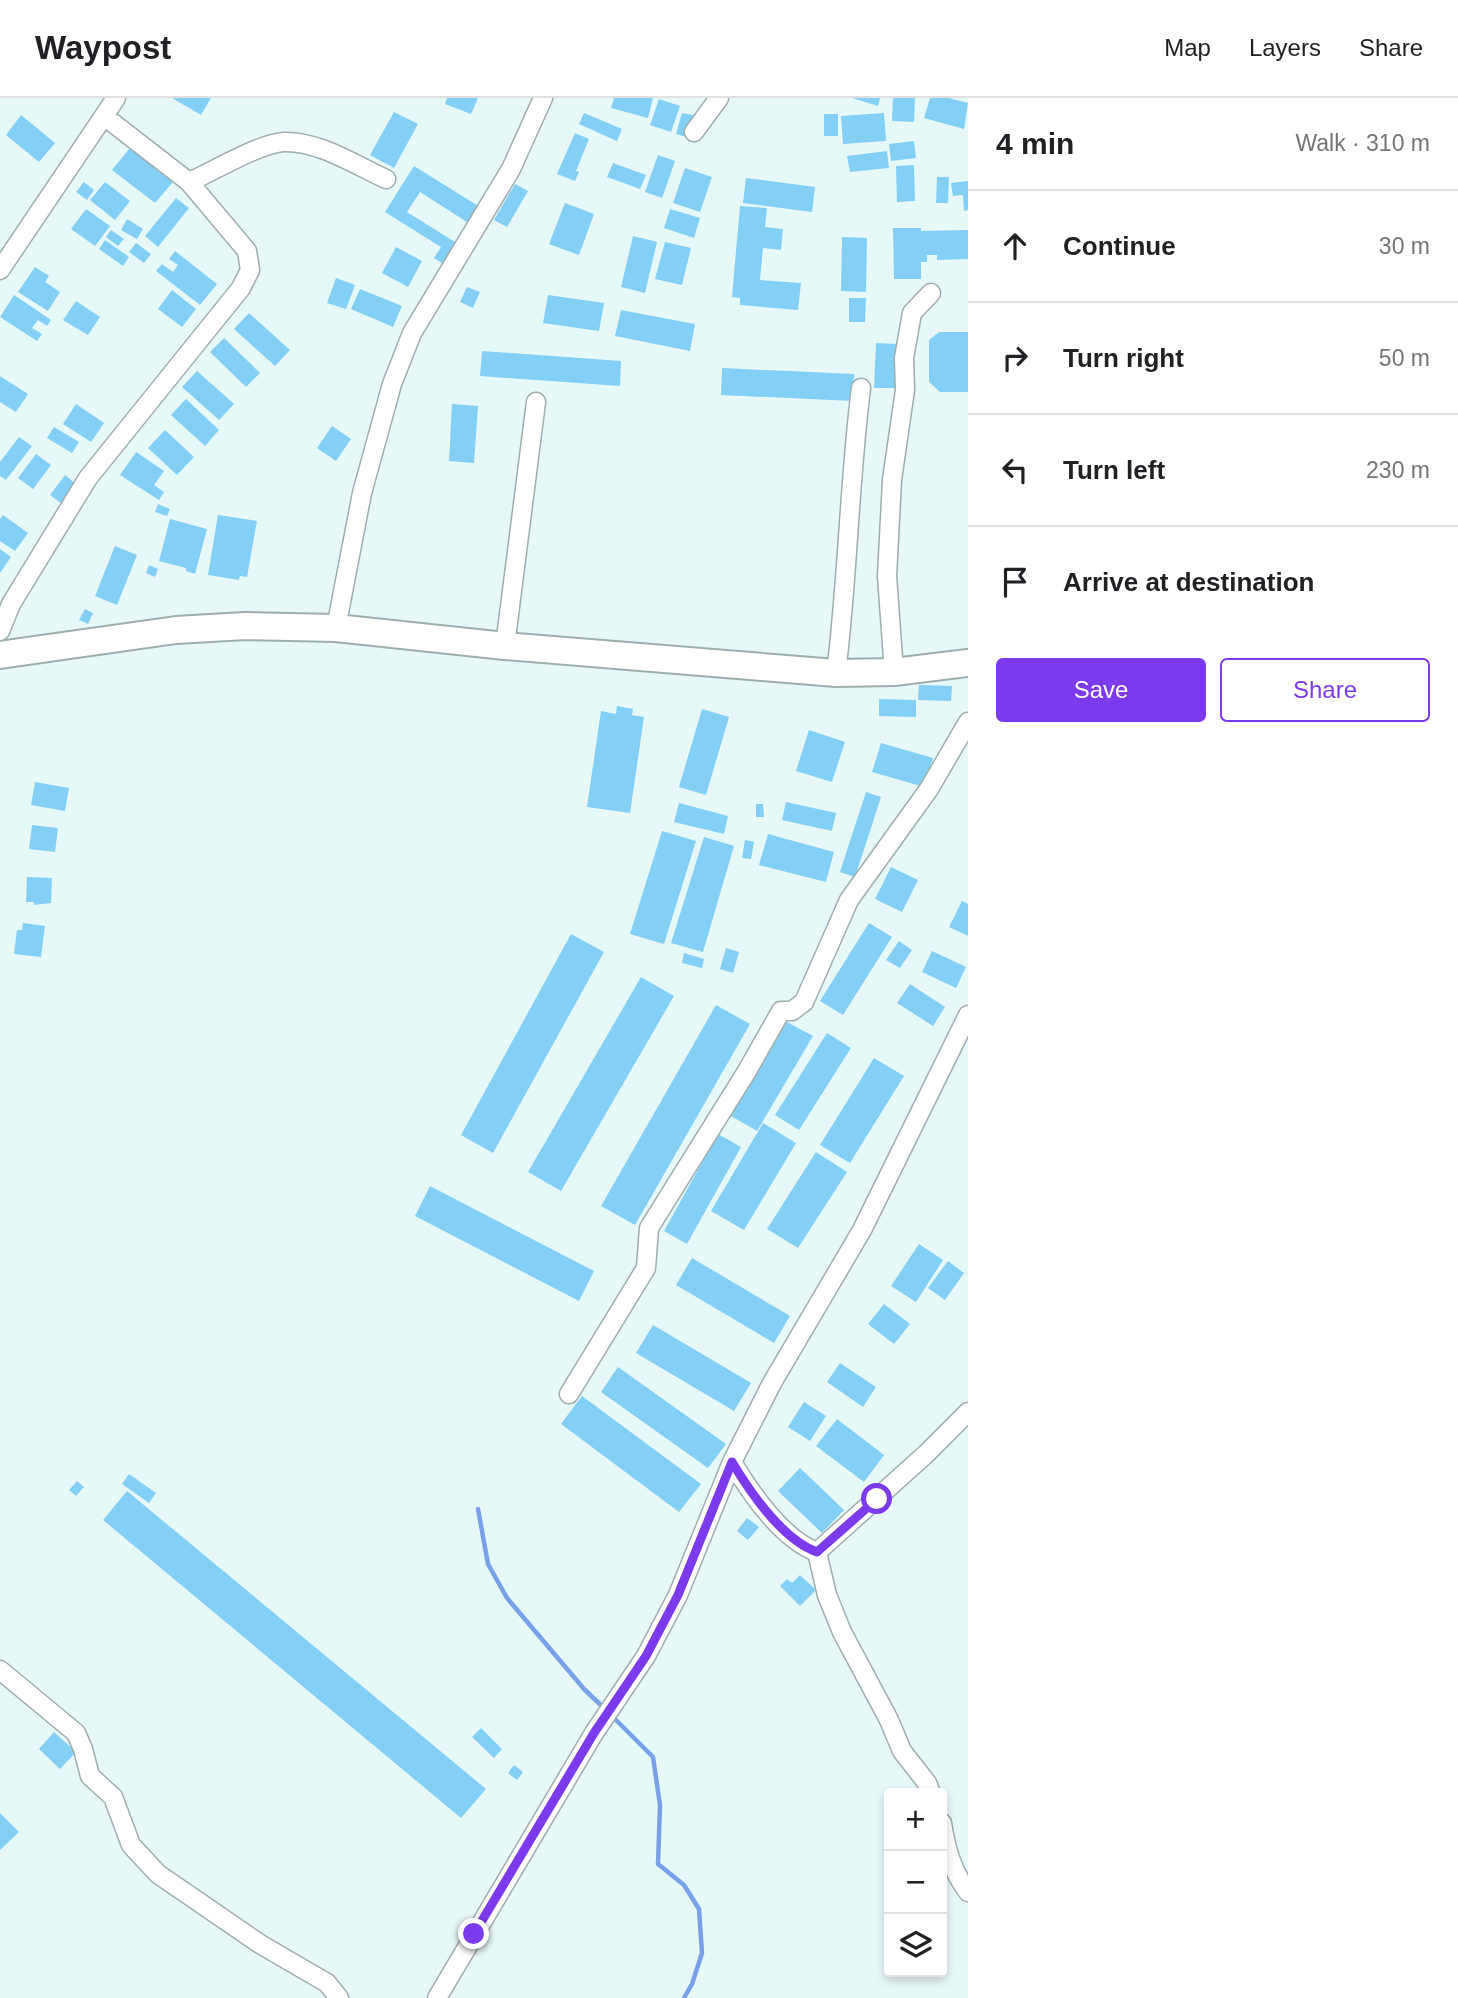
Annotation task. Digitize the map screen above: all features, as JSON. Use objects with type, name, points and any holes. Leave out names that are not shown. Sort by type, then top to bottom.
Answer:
[{"type":"main road","points":[[0,654],[176,630],[245,626],[336,628],[505,646],[836,673],[894,672],[968,663]]},
{"type":"street","points":[[0,270],[116,98]]},
{"type":"street","points":[[336,628],[362,493],[391,383],[412,333],[510,169],[543,98]]},
{"type":"street","points":[[694,132],[719,98]]},
{"type":"street","points":[[0,631],[11,604],[88,478],[241,288],[250,270],[247,251],[189,182],[104,116]]},
{"type":"street","points":[[189,182],[264,147],[283,142],[312,145],[386,179]]},
{"type":"street","points":[[894,672],[887,576],[892,480],[905,390],[904,358],[912,313],[931,293]]},
{"type":"street","points":[[836,673],[841,634],[852,455],[861,388]]},
{"type":"street","points":[[505,646],[536,402]]},
{"type":"street","points":[[569,1394],[646,1268],[649,1228],[747,1071],[781,1011],[792,1011],[804,1002],[849,900],[929,789],[968,722]]},
{"type":"street","points":[[437,1998],[594,1733],[646,1656],[678,1595],[732,1462],[772,1383],[862,1230],[968,1015]]},
{"type":"street","points":[[817,1552],[926,1454],[968,1412]]},
{"type":"street","points":[[732,1462],[749,1490],[786,1531],[803,1546],[817,1552]]},
{"type":"street","points":[[817,1552],[827,1595],[842,1632],[902,1751],[929,1788]]},
{"type":"street","points":[[0,1670],[76,1733],[90,1776],[113,1797],[131,1845],[158,1874],[260,1944],[327,1983],[339,1998]]},
{"type":"street","points":[[947,1851],[958,1879],[968,1892]]},
{"type":"building","points":[[172,98],[211,98],[201,115]]},
{"type":"building","points":[[447,98],[478,98],[471,114],[445,104]]},
{"type":"building","points":[[614,98],[653,98],[648,118],[611,108]]},
{"type":"building","points":[[852,98],[880,98],[878,106]]},
{"type":"building","points":[[893,98],[915,98],[914,122],[892,121]]},
{"type":"building","points":[[930,98],[949,98],[968,103],[964,129],[924,118]]},
{"type":"building","points":[[659,99],[680,106],[671,132],[650,125]]},
{"type":"building","points":[[394,112],[418,124],[394,168],[370,155]]},
{"type":"building","points":[[584,113],[622,129],[617,141],[579,124]]},
{"type":"building","points":[[682,113],[693,115],[687,137],[676,134]]},
{"type":"building","points":[[884,113],[886,141],[843,144],[841,116]]},
{"type":"building","points":[[824,114],[838,114],[838,136],[824,136]]},
{"type":"building","points":[[21,115],[55,143],[39,162],[6,135]]},
{"type":"building","points":[[575,133],[589,139],[576,171],[579,172],[575,181],[557,174]]},
{"type":"building","points":[[914,141],[916,158],[891,161],[889,144]]},
{"type":"building","points":[[130,148],[173,182],[155,203],[112,170]]},
{"type":"building","points":[[887,151],[889,168],[850,172],[847,156]]},
{"type":"building","points":[[658,155],[675,161],[662,198],[645,192]]},
{"type":"building","points":[[613,163],[646,175],[640,189],[607,177]]},
{"type":"building","points":[[914,165],[915,201],[897,202],[896,166]]},
{"type":"building","points":[[414,166],[480,207],[470,224],[420,192],[407,212],[458,244],[445,265],[434,258],[441,247],[385,212]]},
{"type":"building","points":[[685,168],[712,177],[700,212],[673,203]]},
{"type":"building","points":[[937,177],[949,177],[948,203],[936,203]]},
{"type":"building","points":[[746,178],[815,187],[812,212],[743,203]]},
{"type":"building","points":[[968,181],[968,210],[964,211],[963,195],[953,196],[951,183]]},
{"type":"building","points":[[84,182],[94,190],[87,200],[76,192]]},
{"type":"building","points":[[105,182],[130,201],[115,220],[90,200]]},
{"type":"building","points":[[515,184],[528,191],[507,227],[494,220]]},
{"type":"building","points":[[176,198],[189,208],[158,247],[145,236]]},
{"type":"building","points":[[565,203],[594,214],[579,255],[549,244]]},
{"type":"building","points":[[740,206],[767,208],[765,227],[783,229],[781,250],[763,248],[760,280],[801,283],[798,310],[740,305],[740,298],[732,297]]},
{"type":"building","points":[[86,209],[110,226],[95,246],[71,229]]},
{"type":"building","points":[[670,209],[700,218],[694,238],[664,228]]},
{"type":"building","points":[[127,219],[143,229],[137,239],[121,230]]},
{"type":"building","points":[[893,228],[921,228],[921,231],[968,230],[968,259],[937,260],[937,255],[927,255],[927,262],[921,262],[921,279],[894,279]]},
{"type":"building","points":[[111,230],[124,239],[118,246],[106,237]]},
{"type":"building","points":[[633,236],[657,242],[645,293],[621,287]]},
{"type":"building","points":[[842,237],[867,238],[866,292],[841,291]]},
{"type":"building","points":[[105,240],[129,257],[123,266],[99,249]]},
{"type":"building","points":[[665,242],[691,248],[682,285],[655,279]]},
{"type":"building","points":[[136,243],[151,254],[144,263],[129,252]]},
{"type":"building","points":[[396,247],[422,261],[408,287],[382,273]]},
{"type":"building","points":[[175,251],[217,284],[200,305],[156,271],[162,264],[173,272],[178,265],[169,259]]},
{"type":"building","points":[[35,267],[49,276],[45,282],[60,292],[48,311],[18,292]]},
{"type":"building","points":[[336,278],[355,285],[346,309],[327,303]]},
{"type":"building","points":[[467,287],[480,292],[473,308],[460,302]]},
{"type":"building","points":[[360,289],[402,306],[393,327],[351,309]]},
{"type":"building","points":[[172,290],[196,309],[182,327],[158,309]]},
{"type":"building","points":[[14,295],[51,320],[47,326],[38,320],[32,328],[42,334],[37,341],[0,317]]},
{"type":"building","points":[[548,295],[604,303],[599,331],[543,323]]},
{"type":"building","points":[[849,298],[866,298],[865,322],[849,322]]},
{"type":"building","points":[[76,301],[100,317],[88,335],[63,320]]},
{"type":"building","points":[[621,310],[695,324],[690,351],[615,336]]},
{"type":"building","points":[[249,313],[290,350],[275,366],[234,329]]},
{"type":"building","points":[[939,332],[968,332],[968,392],[940,392],[929,382],[929,340]]},
{"type":"building","points":[[224,338],[260,373],[246,387],[210,352]]},
{"type":"building","points":[[876,343],[898,344],[897,388],[874,388]]},
{"type":"building","points":[[482,351],[621,361],[620,386],[480,376]]},
{"type":"building","points":[[722,368],[854,374],[853,401],[721,395]]},
{"type":"building","points":[[197,371],[234,404],[219,420],[182,387]]},
{"type":"building","points":[[0,376],[28,394],[16,412],[0,402]]},
{"type":"building","points":[[186,399],[219,430],[205,446],[171,415]]},
{"type":"building","points":[[76,404],[104,423],[91,442],[63,424]]},
{"type":"building","points":[[452,404],[478,406],[474,463],[449,461]]},
{"type":"building","points":[[332,426],[351,439],[336,461],[317,448]]},
{"type":"building","points":[[54,427],[79,442],[72,453],[47,438]]},
{"type":"building","points":[[165,430],[194,457],[177,475],[148,448]]},
{"type":"building","points":[[19,437],[32,446],[6,480],[0,476],[0,462]]},
{"type":"building","points":[[136,452],[164,471],[154,485],[164,492],[159,500],[120,475]]},
{"type":"building","points":[[36,454],[51,465],[33,489],[18,478]]},
{"type":"building","points":[[65,475],[76,484],[61,503],[50,495]]},
{"type":"building","points":[[158,504],[170,509],[167,516],[155,512]]},
{"type":"building","points":[[3,515],[28,533],[15,551],[0,541],[0,519]]},
{"type":"building","points":[[218,515],[257,521],[247,577],[240,576],[239,580],[208,575]]},
{"type":"building","points":[[170,519],[207,529],[195,574],[186,571],[186,568],[159,561]]},
{"type":"building","points":[[115,546],[137,555],[117,605],[95,596]]},
{"type":"building","points":[[0,549],[11,557],[0,573]]},
{"type":"building","points":[[149,565],[158,569],[155,577],[146,573]]},
{"type":"building","points":[[85,609],[93,613],[88,624],[79,620]]},
{"type":"building","points":[[919,685],[952,686],[951,701],[918,700]]},
{"type":"building","points":[[879,699],[916,700],[916,717],[879,716]]},
{"type":"building","points":[[617,706],[633,709],[632,715],[644,717],[630,813],[587,807],[601,711],[616,714]]},
{"type":"building","points":[[702,709],[729,717],[706,795],[679,787]]},
{"type":"building","points":[[809,730],[845,742],[832,782],[796,771]]},
{"type":"building","points":[[881,743],[933,758],[924,787],[872,772]]},
{"type":"building","points":[[35,782],[69,788],[65,811],[31,805]]},
{"type":"building","points":[[866,792],[881,797],[855,877],[840,872]]},
{"type":"building","points":[[786,802],[836,813],[832,831],[782,820]]},
{"type":"building","points":[[679,803],[728,816],[724,834],[674,822]]},
{"type":"building","points":[[756,804],[763,804],[764,817],[756,817]]},
{"type":"building","points":[[32,825],[58,828],[55,852],[29,849]]},
{"type":"building","points":[[662,831],[696,841],[664,944],[630,934]]},
{"type":"building","points":[[768,834],[834,852],[826,882],[759,865]]},
{"type":"building","points":[[704,837],[734,846],[703,952],[671,943]]},
{"type":"building","points":[[745,840],[754,842],[751,859],[742,858]]},
{"type":"building","points":[[891,867],[918,880],[902,912],[875,899]]},
{"type":"building","points":[[27,877],[52,878],[51,903],[34,905],[34,902],[26,902]]},
{"type":"building","points":[[962,901],[968,904],[968,936],[949,927]]},
{"type":"building","points":[[23,923],[45,926],[41,957],[14,954],[17,930],[22,930]]},
{"type":"building","points":[[869,923],[892,937],[843,1015],[820,1001]]},
{"type":"building","points":[[571,934],[604,952],[493,1153],[461,1135]]},
{"type":"building","points":[[899,941],[912,950],[900,968],[886,960]]},
{"type":"building","points":[[726,948],[739,952],[733,973],[720,969]]},
{"type":"building","points":[[932,951],[966,967],[956,988],[922,972]]},
{"type":"building","points":[[684,953],[704,959],[702,968],[682,963]]},
{"type":"building","points":[[641,977],[674,996],[561,1191],[528,1172]]},
{"type":"building","points":[[910,984],[945,1007],[933,1026],[897,1003]]},
{"type":"building","points":[[716,1005],[750,1024],[635,1225],[601,1206]]},
{"type":"building","points":[[787,1022],[813,1036],[757,1131],[731,1116]]},
{"type":"building","points":[[827,1033],[851,1048],[799,1130],[775,1115]]},
{"type":"building","points":[[874,1058],[904,1076],[850,1163],[820,1145]]},
{"type":"building","points":[[763,1123],[796,1143],[744,1230],[711,1211]]},
{"type":"building","points":[[718,1134],[741,1147],[687,1244],[664,1231]]},
{"type":"building","points":[[816,1152],[847,1172],[798,1248],[767,1229]]},
{"type":"building","points":[[430,1186],[594,1271],[579,1301],[415,1216]]},
{"type":"building","points":[[919,1244],[943,1260],[916,1302],[891,1286]]},
{"type":"building","points":[[692,1258],[790,1316],[774,1343],[676,1285]]},
{"type":"building","points":[[948,1261],[964,1273],[945,1300],[928,1288]]},
{"type":"building","points":[[884,1304],[910,1324],[894,1344],[868,1324]]},
{"type":"building","points":[[653,1325],[751,1383],[734,1411],[636,1353]]},
{"type":"building","points":[[840,1363],[876,1387],[863,1407],[827,1382]]},
{"type":"building","points":[[618,1367],[726,1444],[708,1468],[601,1392]]},
{"type":"building","points":[[582,1396],[701,1484],[679,1512],[561,1424]]},
{"type":"building","points":[[804,1402],[826,1416],[810,1441],[788,1427]]},
{"type":"building","points":[[837,1419],[884,1455],[864,1482],[816,1446]]},
{"type":"building","points":[[800,1468],[844,1510],[822,1533],[778,1491]]},
{"type":"building","points":[[129,1474],[156,1493],[149,1503],[122,1484]]},
{"type":"building","points":[[77,1481],[84,1487],[76,1496],[69,1490]]},
{"type":"building","points":[[127,1491],[486,1789],[461,1818],[103,1520]]},
{"type":"building","points":[[747,1518],[759,1527],[748,1540],[737,1531]]},
{"type":"building","points":[[800,1575],[816,1590],[800,1606],[780,1586],[787,1579],[792,1583]]},
{"type":"building","points":[[481,1728],[502,1749],[494,1758],[472,1737]]},
{"type":"building","points":[[54,1732],[76,1752],[60,1769],[39,1749]]},
{"type":"building","points":[[514,1765],[523,1772],[517,1780],[508,1773]]},
{"type":"building","points":[[0,1813],[19,1832],[0,1850]]},
{"type":"waterway","points":[[478,1509],[488,1564],[507,1598],[584,1689],[606,1710]]},
{"type":"waterway","points":[[612,1716],[653,1757],[660,1805],[658,1864],[684,1885],[699,1909],[702,1953],[692,1984],[684,1998]]},
{"type":"route","points":[[474,1934],[594,1733],[646,1656],[678,1595],[732,1462],[749,1490],[786,1531],[803,1546],[817,1552],[877,1499]]}]
